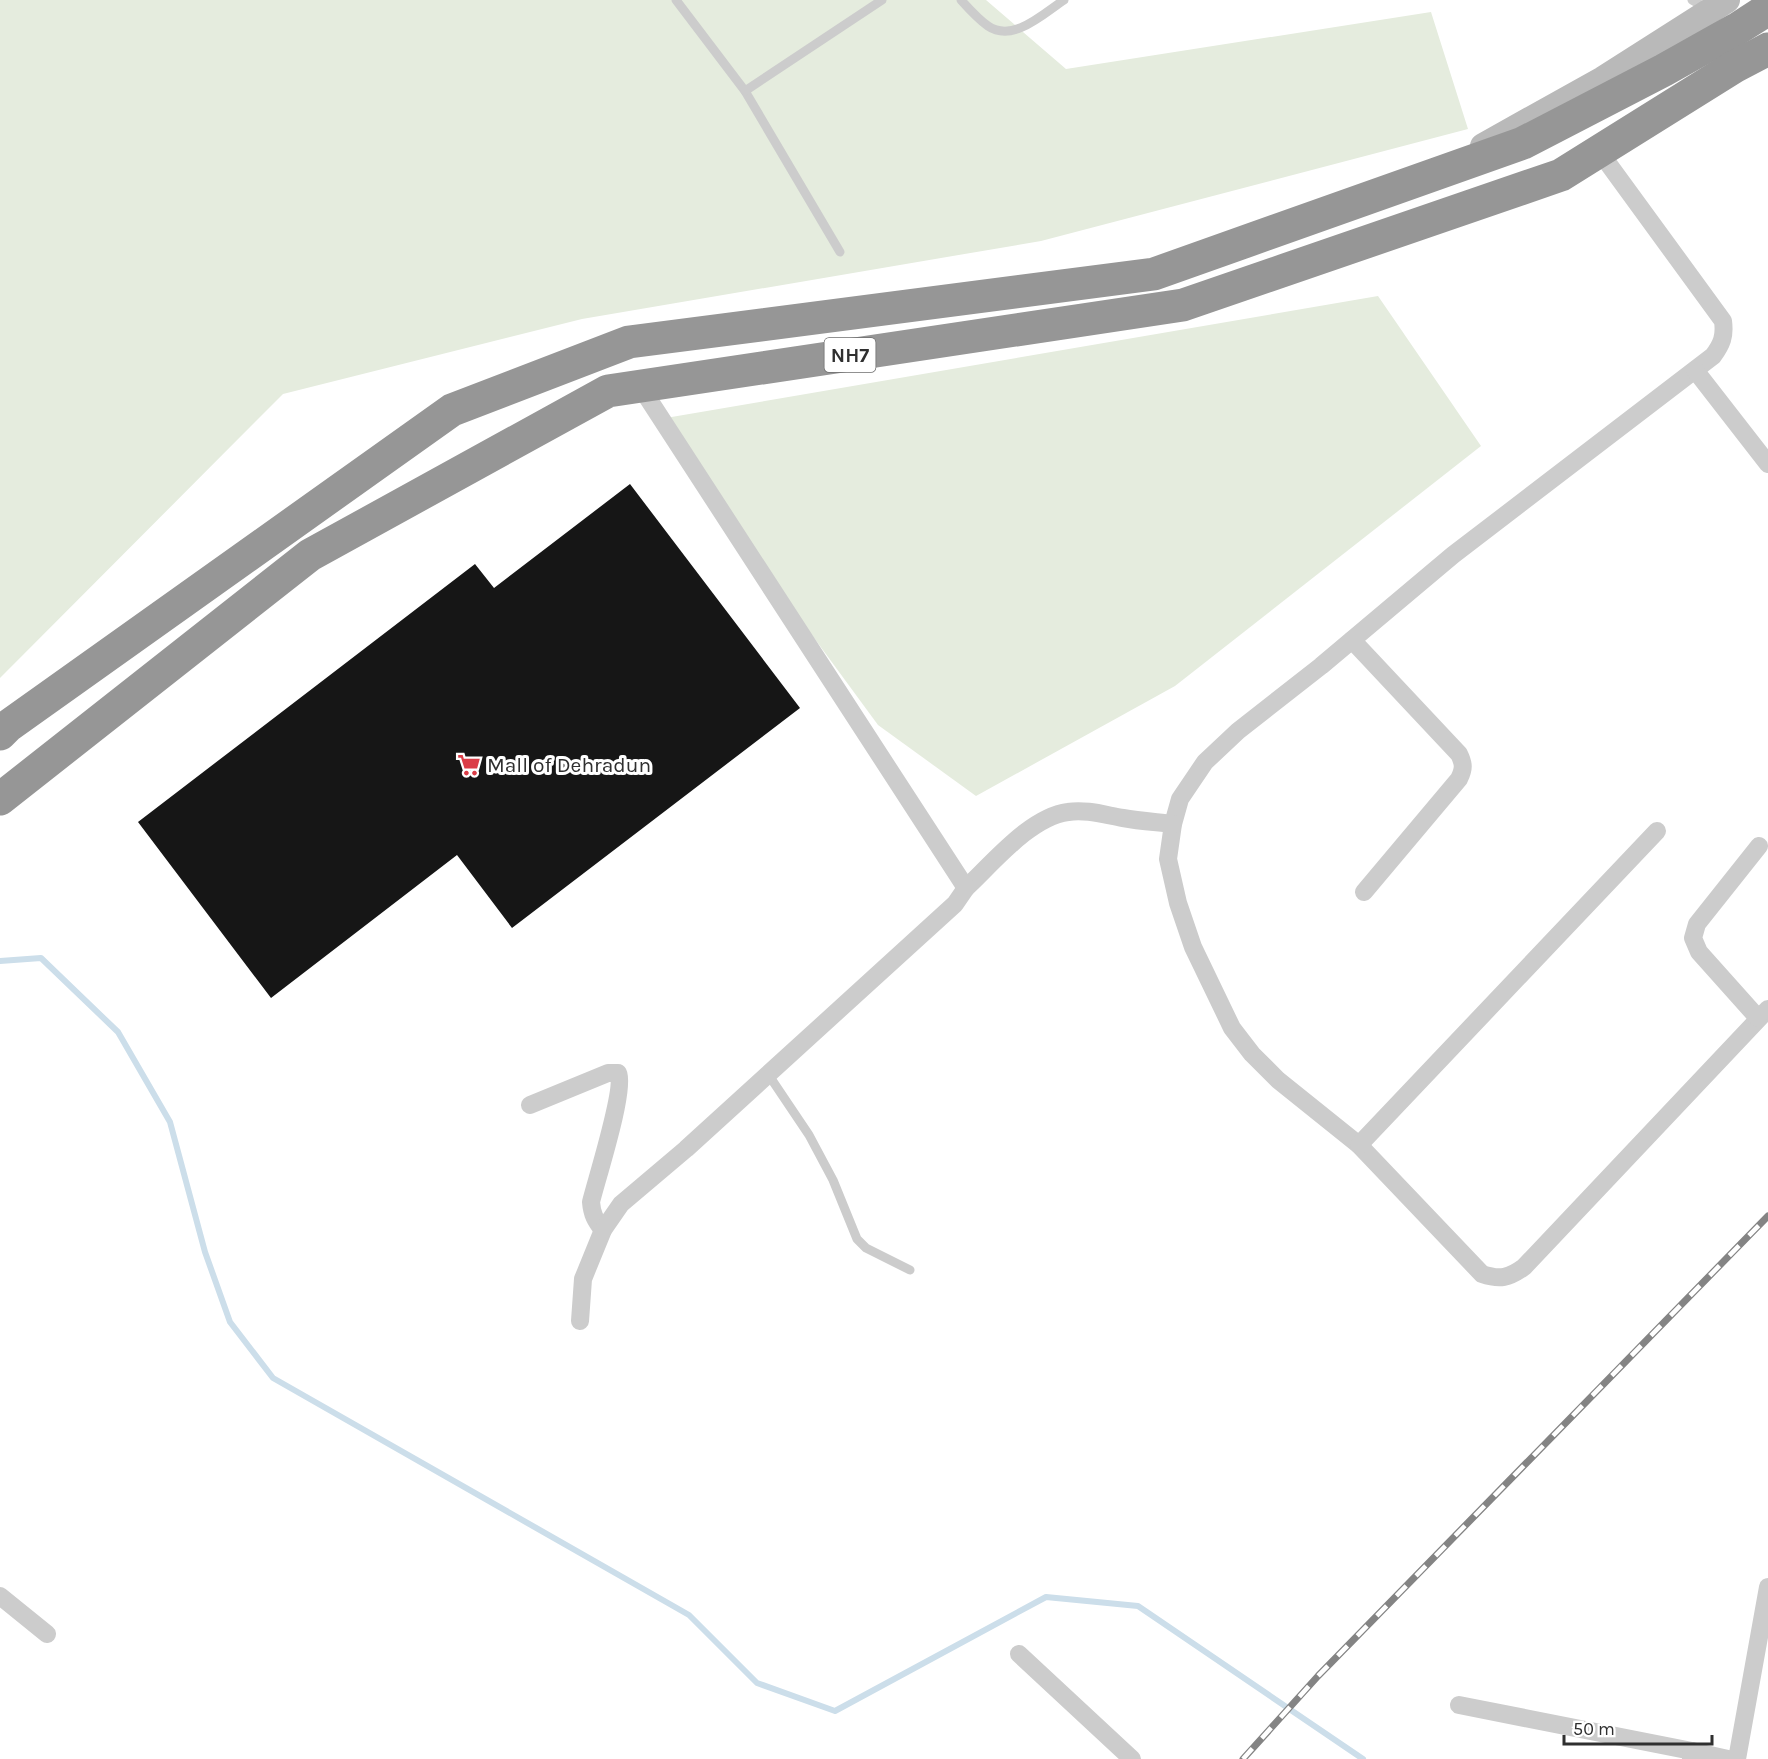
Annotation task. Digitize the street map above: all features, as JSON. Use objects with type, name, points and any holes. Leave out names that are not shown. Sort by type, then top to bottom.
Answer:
[{"type":"highway","name":"NH7","points":[[0,734],[452,410],[629,342],[1154,274],[1523,143],[1664,70],[1717,10],[1768,9]]},
{"type":"highway","name":"NH7","points":[[0,799],[310,555],[608,391],[1183,305],[1561,175],[1734,67],[1767,51]]},
{"type":"street","points":[[1717,10],[1767,51]]},
{"type":"street","points":[[1599,151],[1723,321],[1725,333],[1721,345],[1713,356],[1453,555],[1238,731],[1204,762],[1180,799],[1173,824],[1168,859],[1178,903],[1193,946],[1232,1028],[1252,1054],[1278,1080],[1359,1144],[1482,1274],[1495,1278],[1512,1275],[1524,1267],[1763,1013],[1699,952],[1693,938],[1697,924],[1759,846]]},
{"type":"street","points":[[1695,370],[1768,464]]},
{"type":"street","points":[[640,386],[966,888]]},
{"type":"street","points":[[1352,640],[1459,754],[1463,763],[1460,779],[1364,892]]},
{"type":"street","points":[[580,1321],[583,1279],[603,1230],[621,1204],[686,1149],[955,904],[966,888],[1025,832],[1055,815],[1083,811],[1173,824]]},
{"type":"street","points":[[1359,1144],[1657,831]]},
{"type":"street","points":[[530,1105],[608,1072],[618,1073],[621,1077],[619,1097],[591,1202],[591,1212],[603,1230]]},
{"type":"street","points":[[1737,1759],[1768,1587]]},
{"type":"street","points":[[0,1596],[47,1634]]},
{"type":"street","points":[[1018,1654],[1132,1759]]},
{"type":"street","points":[[1459,1705],[1691,1755],[1728,1759]]},
{"type":"lane","points":[[676,0],[745,91],[840,252]]},
{"type":"lane","points":[[745,91],[882,0]]},
{"type":"lane","points":[[961,0],[987,25],[1004,33],[1025,26],[1064,0]]},
{"type":"lane","points":[[768,1074],[809,1135],[832,1180],[857,1239],[866,1248],[910,1270]]},
{"type":"shaded area","points":[[0,0],[986,0],[1066,69],[1431,12],[1468,129],[1041,241],[582,319],[283,394],[0,678]]},
{"type":"shaded area","points":[[1378,296],[1481,446],[1175,686],[976,796],[878,725],[654,420]]},
{"type":"building","name":"Mall of Dehradun","points":[[630,484],[800,708],[512,928],[457,855],[271,998],[138,822],[475,564],[494,588]]},
{"type":"waterway","points":[[0,961],[41,958],[118,1032],[170,1122],[205,1252],[230,1322],[273,1378],[689,1615],[757,1683],[835,1711],[1046,1597],[1138,1606],[1363,1759]]},
{"type":"railway","points":[[1243,1759],[1318,1676],[1768,1216]]},
{"type":"place","name":"Mall of Dehradun","points":[[469,765]]}]
